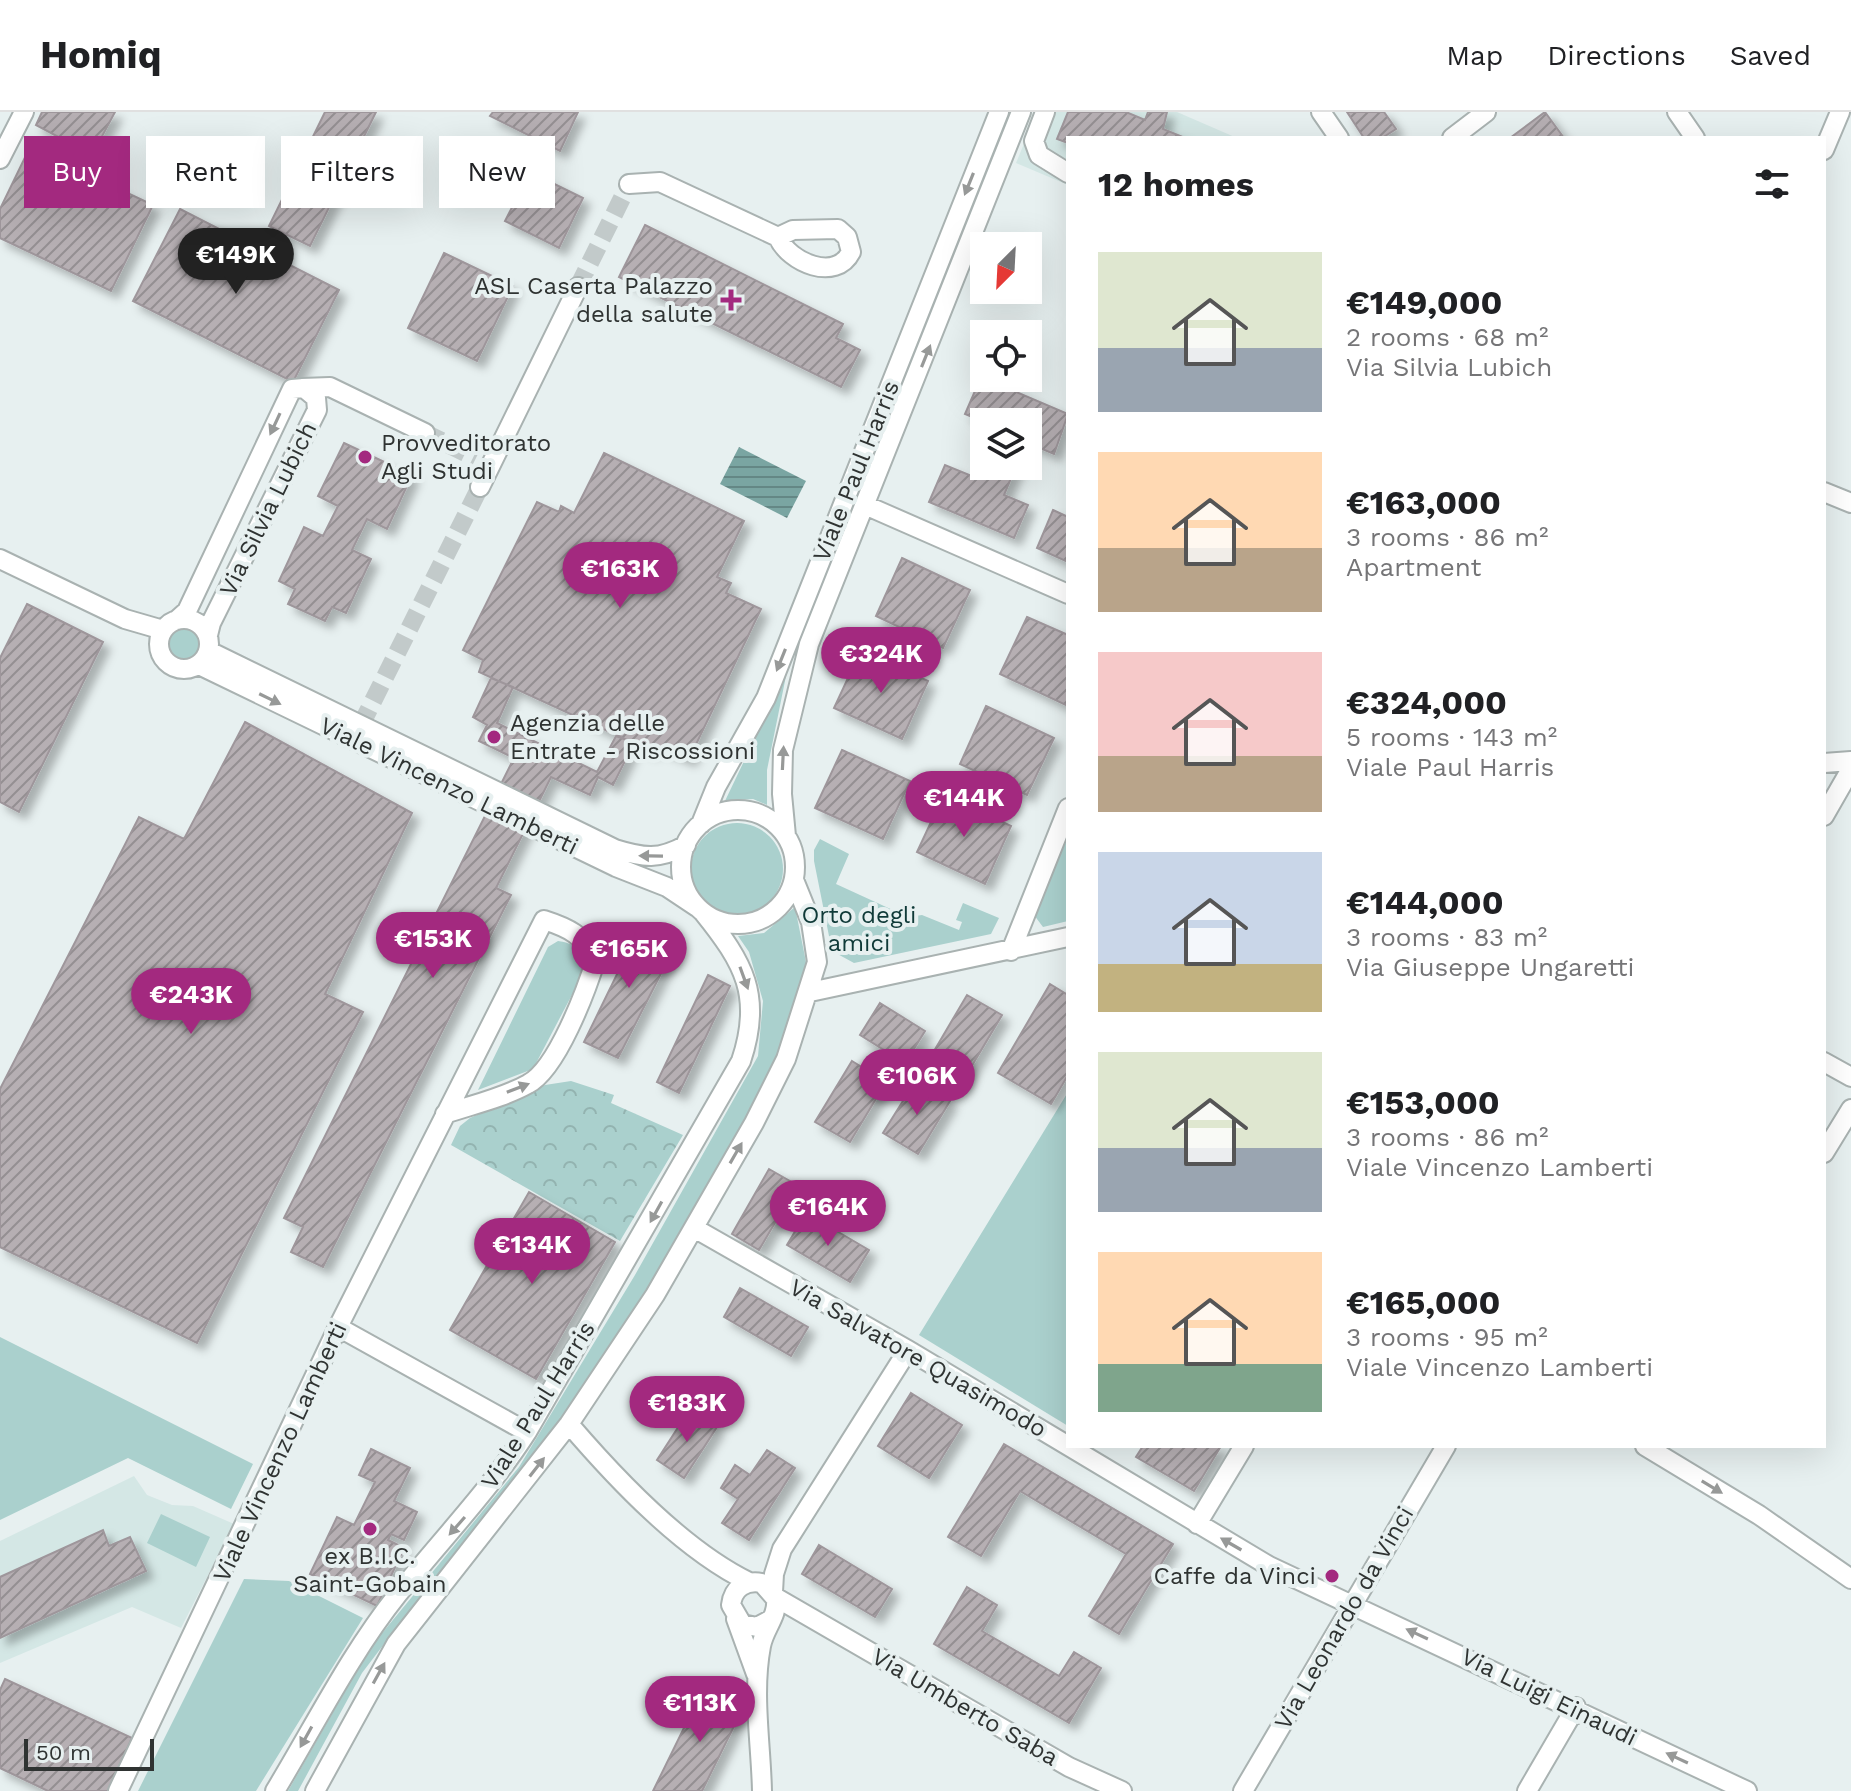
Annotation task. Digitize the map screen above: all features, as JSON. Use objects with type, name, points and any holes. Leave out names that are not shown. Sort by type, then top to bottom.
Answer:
[{"type":"street","points":[[0,159],[24,112]]},
{"type":"street","name":"Viale Paul Harris","points":[[275,1791],[321,1710],[396,1596],[494,1480],[527,1432],[722,1098],[748,1039],[753,1007],[747,978],[728,943],[684,884],[681,871],[686,845],[701,824],[716,787],[766,698],[999,112]]},
{"type":"street","name":"Viale Paul Harris","points":[[315,1791],[396,1644],[569,1424],[655,1295],[786,1059],[810,992],[817,962],[811,922],[794,880],[796,865],[786,836],[782,794],[786,725],[809,644],[1021,112]]},
{"type":"street","points":[[1045,112],[1034,141],[1039,155],[1066,172]]},
{"type":"street","points":[[1321,112],[1338,136]]},
{"type":"street","points":[[1455,136],[1486,112]]},
{"type":"street","points":[[1677,112],[1694,136]]},
{"type":"street","points":[[1826,145],[1840,112]]},
{"type":"street","points":[[629,184],[660,182],[778,237]]},
{"type":"street","points":[[480,487],[484,462],[578,287]]},
{"type":"street","name":"Via Silvia Lubich","points":[[166,632],[187,611],[292,389],[330,387],[425,433]]},
{"type":"street","name":"Via Silvia Lubich","points":[[206,650],[211,623],[317,410],[316,398],[302,388]]},
{"type":"street","points":[[1826,495],[1851,503]]},
{"type":"street","points":[[865,505],[1066,593]]},
{"type":"street","points":[[0,559],[125,619],[149,634],[199,623],[206,650],[192,669],[174,668],[162,656],[166,632]]},
{"type":"street","name":"Viale Vincenzo Lamberti","points":[[206,650],[615,849],[643,858],[664,857],[686,845]]},
{"type":"street","name":"Viale Vincenzo Lamberti","points":[[206,650],[616,867],[667,887],[700,909]]},
{"type":"street","points":[[1826,763],[1851,761]]},
{"type":"street","points":[[1826,813],[1851,769]]},
{"type":"street","points":[[701,824],[718,814],[746,812],[773,822],[786,836]]},
{"type":"street","points":[[1011,951],[1066,813]]},
{"type":"street","points":[[700,909],[733,924],[757,921],[778,908],[794,880]]},
{"type":"street","name":"Viale Vincenzo Lamberti","points":[[118,1791],[338,1327],[445,1114],[544,920],[569,928],[586,941],[596,959],[588,985],[548,1065],[530,1084],[445,1114]]},
{"type":"street","points":[[810,992],[1066,937]]},
{"type":"street","points":[[1826,1063],[1851,1077]]},
{"type":"street","points":[[1826,1150],[1851,1109]]},
{"type":"street","name":"Via Salvatore Quasimodo","points":[[694,1228],[908,1350],[1066,1445]]},
{"type":"street","points":[[338,1327],[527,1432]]},
{"type":"street","points":[[734,1612],[735,1591],[752,1582],[782,1549],[908,1350]]},
{"type":"street","points":[[569,1424],[621,1479],[704,1556],[774,1594]]},
{"type":"street","name":"Via Salvatore Quasimodo","points":[[1071,1448],[1269,1566],[1351,1603]]},
{"type":"street","points":[[1197,1524],[1243,1448]]},
{"type":"street","name":"Via Leonardo da Vinci","points":[[1243,1791],[1445,1448]]},
{"type":"street","points":[[1648,1448],[1759,1515],[1851,1579]]},
{"type":"street","points":[[762,1791],[758,1680],[761,1645],[772,1618],[774,1574],[782,1549]]},
{"type":"street","points":[[704,1556],[734,1612],[758,1680]]},
{"type":"street","name":"Via Umberto Saba","points":[[774,1594],[810,1619],[1069,1767],[1122,1791]]},
{"type":"street","name":"Via Luigi Einaudi","points":[[1351,1603],[1576,1707],[1747,1791]]},
{"type":"street","points":[[734,1612],[757,1627],[772,1618]]},
{"type":"street","name":"Via Umberto Saba","points":[[772,1618],[797,1614],[810,1619]]},
{"type":"street","points":[[1527,1791],[1576,1707]]},
{"type":"shaded area","points":[[1037,112],[1177,112],[1232,136],[1066,136],[1066,184],[1016,163]]},
{"type":"shaded area","points":[[739,447],[806,481],[787,518],[720,484]]},
{"type":"shaded area","points":[[134,1476],[147,1495],[172,1505],[193,1506],[234,1524],[181,1628],[132,1607],[0,1663],[0,1541]]},
{"type":"green space","points":[[184,624],[198,630],[204,644],[198,658],[184,664],[170,658],[164,644],[170,630]]},
{"type":"green space","points":[[787,671],[767,770],[767,805],[753,799],[725,801]]},
{"type":"green space","points":[[737,823],[755,826],[770,836],[780,851],[783,869],[780,887],[770,902],[755,912],[737,915],[719,912],[704,902],[694,887],[691,869],[694,851],[704,836],[719,826]]},
{"type":"green space","name":"Orto degli amici","points":[[820,839],[849,854],[836,884],[908,917],[922,915],[959,930],[962,922],[956,920],[963,903],[999,918],[991,934],[854,963],[832,951],[814,861],[814,850]]},
{"type":"green space","points":[[1066,842],[1066,921],[1043,927],[1034,915]]},
{"type":"green space","points":[[795,907],[808,972],[803,1004],[756,1100],[676,1246],[584,1390],[434,1587],[397,1627],[362,1673],[298,1791],[288,1791],[369,1649],[519,1467],[635,1275],[758,1056],[763,1001],[749,952],[738,936],[764,933]]},
{"type":"green space","points":[[558,941],[578,950],[584,958],[585,970],[533,1069],[478,1090],[548,947]]},
{"type":"green space","points":[[571,1081],[614,1095],[611,1103],[683,1135],[620,1241],[451,1145],[460,1126],[470,1118],[545,1085]]},
{"type":"green space","points":[[1066,1095],[1066,1425],[919,1335]]},
{"type":"green space","points":[[0,1337],[253,1464],[231,1509],[128,1458],[0,1520]]},
{"type":"green space","points":[[161,1514],[210,1537],[196,1567],[147,1543]]},
{"type":"green space","points":[[244,1579],[289,1581],[363,1618],[256,1791],[138,1791]]},
{"type":"building","points":[[42,112],[115,112],[102,136],[57,136],[36,125]]},
{"type":"building","points":[[325,112],[376,112],[364,136],[313,136]]},
{"type":"building","points":[[493,112],[578,112],[560,151],[555,148],[555,136],[530,136],[490,116]]},
{"type":"building","points":[[1068,112],[1126,112],[1145,120],[1148,112],[1167,112],[1163,129],[1180,136],[1066,136],[1066,142],[1057,139]]},
{"type":"building","points":[[1347,112],[1384,112],[1396,129],[1385,136],[1363,136]]},
{"type":"building","points":[[1545,112],[1563,136],[1513,136]]},
{"type":"building","points":[[24,159],[24,208],[130,208],[130,194],[146,202],[146,208],[152,208],[111,291],[0,238],[0,209]]},
{"type":"building","points":[[555,184],[583,198],[559,248],[505,221],[512,208],[555,208]]},
{"type":"building","points":[[281,202],[281,208],[329,208],[310,246],[269,226]]},
{"type":"building","points":[[180,209],[339,290],[293,382],[133,301]]},
{"type":"building","name":"ASL Caserta Palazzo della salute","points":[[645,225],[843,324],[836,338],[860,350],[841,387],[619,277]]},
{"type":"building","points":[[444,253],[513,286],[477,361],[408,328]]},
{"type":"building","points":[[975,392],[1016,392],[1066,413],[1066,420],[1054,454],[1042,449],[1042,408],[970,408],[970,416],[965,414]]},
{"type":"building","points":[[344,443],[412,475],[387,529],[367,519],[352,550],[371,559],[346,613],[332,607],[325,621],[288,604],[295,589],[279,581],[304,527],[323,536],[338,506],[318,496]]},
{"type":"building","points":[[604,453],[744,521],[717,577],[731,583],[726,593],[761,609],[689,759],[654,745],[651,751],[479,672],[483,660],[463,650],[537,502],[559,512],[561,506],[574,513]]},
{"type":"building","points":[[945,465],[970,475],[970,480],[1010,480],[1004,495],[1028,505],[1014,538],[929,502]]},
{"type":"building","points":[[1053,510],[1066,516],[1066,561],[1037,548]]},
{"type":"building","points":[[902,558],[970,590],[943,648],[876,616]]},
{"type":"building","points":[[27,604],[103,642],[19,812],[0,802],[0,658]]},
{"type":"building","points":[[1027,617],[1066,634],[1066,705],[1000,674]]},
{"type":"building","points":[[861,650],[928,681],[902,739],[834,708]]},
{"type":"building","points":[[491,678],[513,687],[497,723],[597,772],[616,736],[634,743],[613,785],[598,777],[590,795],[551,777],[496,888],[511,895],[323,1267],[291,1252],[303,1227],[284,1218],[514,758],[479,741],[487,725],[473,717]]},
{"type":"building","points":[[986,706],[1054,738],[1027,795],[960,764]]},
{"type":"building","points":[[245,722],[412,813],[325,994],[363,1012],[197,1343],[0,1247],[0,1089],[139,817],[184,839]]},
{"type":"building","points":[[842,750],[910,781],[883,839],[815,808]]},
{"type":"building","points":[[944,794],[1011,826],[985,884],[917,852]]},
{"type":"building","points":[[635,930],[675,946],[618,1058],[584,1042],[622,964],[613,941]]},
{"type":"building","points":[[708,975],[730,986],[679,1093],[657,1082]]},
{"type":"building","points":[[1050,984],[1066,994],[1066,1078],[1051,1104],[998,1073]]},
{"type":"building","points":[[967,995],[1002,1015],[961,1084],[927,1063]]},
{"type":"building","points":[[880,1003],[925,1031],[905,1063],[860,1035]]},
{"type":"building","points":[[852,1061],[886,1082],[850,1142],[815,1122]]},
{"type":"building","points":[[916,1080],[950,1101],[918,1154],[883,1133]]},
{"type":"building","points":[[769,1169],[797,1185],[759,1250],[732,1234]]},
{"type":"building","points":[[529,1192],[615,1242],[536,1379],[450,1330]]},
{"type":"building","points":[[806,1213],[869,1250],[850,1282],[787,1245]]},
{"type":"building","points":[[740,1288],[808,1327],[791,1356],[724,1317]]},
{"type":"building","points":[[911,1393],[962,1425],[929,1478],[878,1446]]},
{"type":"building","points":[[690,1409],[717,1427],[684,1478],[657,1460]]},
{"type":"building","points":[[1004,1444],[1173,1544],[1119,1634],[1089,1616],[1126,1554],[1020,1491],[981,1556],[948,1537]]},
{"type":"building","points":[[1142,1448],[1220,1448],[1194,1491],[1136,1457]]},
{"type":"building","name":"ex B.I.C. Saint-Gobain","points":[[371,1449],[410,1468],[394,1501],[417,1512],[404,1540],[391,1534],[388,1540],[404,1548],[377,1606],[310,1574],[337,1517],[354,1525],[375,1482],[359,1475]]},
{"type":"building","points":[[767,1450],[795,1468],[749,1540],[722,1523],[738,1499],[721,1488],[735,1465],[750,1475]]},
{"type":"building","points":[[103,1530],[109,1546],[130,1537],[146,1571],[0,1638],[0,1577]]},
{"type":"building","points":[[819,1545],[892,1589],[875,1617],[802,1574]]},
{"type":"building","points":[[967,1587],[997,1605],[982,1631],[1059,1676],[1074,1652],[1101,1668],[1069,1723],[934,1644]]},
{"type":"building","points":[[5,1679],[132,1738],[108,1791],[48,1791],[0,1768],[0,1690]]},
{"type":"building","points":[[704,1687],[744,1706],[702,1791],[653,1791]]},
{"type":"tunnel","points":[[578,287],[629,184]]},
{"type":"tunnel","points":[[425,433],[476,458]]},
{"type":"tunnel","points":[[361,725],[480,487]]},
{"type":"place","name":"ASL Caserta Palazzo della salute","points":[[731,300]]},
{"type":"place","name":"Provveditorato Agli Studi","points":[[365,457]]},
{"type":"place","name":"Agenzia delle Entrate - Riscossioni","points":[[494,737]]},
{"type":"place","name":"ex B.I.C. Saint-Gobain","points":[[370,1529]]},
{"type":"place","name":"Caffe da Vinci","points":[[1332,1576]]}]
